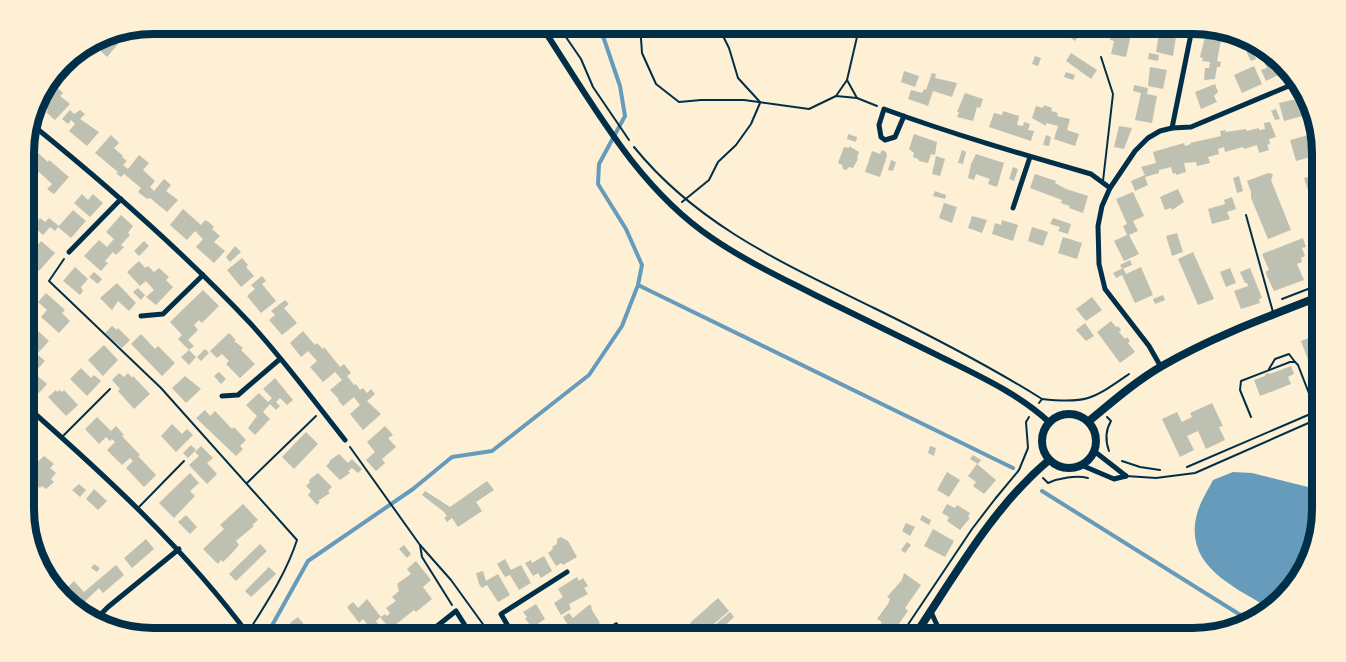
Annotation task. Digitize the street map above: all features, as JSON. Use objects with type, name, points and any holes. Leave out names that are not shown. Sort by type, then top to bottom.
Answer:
[{"type":"main road","points":[[1089,421],[1132,386],[1161,367],[1210,342],[1312,300]]},
{"type":"main road","points":[[1068,413],[1089,421],[1096,441],[1089,459],[1081,465],[1065,469],[1049,460],[1042,441],[1049,422],[1057,416],[1068,413]]},
{"type":"main road","points":[[920,627],[1002,506],[1049,460]]},
{"type":"street","points":[[1172,128],[1191,34]]},
{"type":"street","points":[[547,35],[623,149],[650,183],[675,208],[711,238],[760,267],[972,372],[1035,409],[1049,422]]},
{"type":"street","points":[[1161,367],[1149,346],[1105,289],[1099,264],[1098,226],[1102,206],[1110,188],[1135,151],[1148,138],[1172,128],[1191,127],[1291,85]]},
{"type":"street","points":[[904,116],[895,137],[885,140],[881,137],[879,131],[884,109],[904,116],[939,129],[1090,174],[1110,188]]},
{"type":"street","points":[[38,129],[121,199],[251,324],[345,440]]},
{"type":"street","points":[[1013,208],[1030,156]]},
{"type":"street","points":[[69,252],[121,199]]},
{"type":"street","points":[[141,316],[163,314],[202,275]]},
{"type":"street","points":[[222,396],[238,395],[280,358]]},
{"type":"street","points":[[34,413],[138,508],[179,549],[242,628]]},
{"type":"street","points":[[1094,451],[1126,476]]},
{"type":"street","points":[[1081,465],[1114,479],[1126,476]]},
{"type":"street","points":[[101,615],[179,549]]},
{"type":"street","points":[[509,628],[501,614],[567,573]]},
{"type":"street","points":[[435,628],[456,611],[467,628]]},
{"type":"street","points":[[931,612],[938,627]]},
{"type":"street","points":[[612,628],[616,625]]},
{"type":"lane","points":[[1101,57],[1113,94],[1103,181]]},
{"type":"lane","points":[[1246,215],[1274,315]]},
{"type":"lane","points":[[1268,370],[1275,359],[1288,354],[1295,362],[1310,396]]},
{"type":"lane","points":[[1251,417],[1239,384],[1241,381],[1295,362]]},
{"type":"lane","points":[[62,437],[110,389]]},
{"type":"lane","points":[[1126,476],[1156,478],[1195,473],[1258,443],[1312,421]]},
{"type":"lane","points":[[138,508],[184,461]]},
{"type":"path","points":[[722,34],[738,78],[760,102]]},
{"type":"path","points":[[641,35],[642,53],[656,84],[679,102],[701,100],[760,102],[809,109],[836,96],[847,80],[857,34]]},
{"type":"path","points":[[564,35],[581,59],[593,87],[629,141],[649,166],[723,228],[764,254],[988,366],[1042,399]]},
{"type":"path","points":[[847,80],[857,98]]},
{"type":"path","points":[[836,96],[857,98],[884,109]]},
{"type":"path","points":[[686,199],[709,180],[718,162],[736,145],[751,124],[760,102]]},
{"type":"path","points":[[69,252],[49,281],[161,388],[297,540],[253,628]]},
{"type":"path","points":[[247,483],[322,411]]},
{"type":"path","points":[[1101,411],[1111,421],[1107,428],[1106,439],[1111,457]]},
{"type":"path","points":[[1181,469],[1308,414]]},
{"type":"path","points":[[345,440],[420,545],[451,580],[486,628]]},
{"type":"path","points":[[1107,462],[1111,457]]},
{"type":"path","points":[[1111,457],[1140,467],[1163,470]]},
{"type":"path","points":[[1024,458],[1048,483],[1056,479],[1083,477],[1094,480],[1098,474]]},
{"type":"path","points":[[420,545],[422,557],[456,611]]},
{"type":"water","points":[[1233,472],[1252,473],[1312,486],[1312,509],[1305,547],[1292,575],[1263,604],[1215,573],[1198,548],[1195,532],[1197,514],[1213,480]]},
{"type":"building","points":[[1066,34],[1080,34],[1075,41]]},
{"type":"building","points":[[1111,34],[1131,34],[1126,57],[1111,54],[1114,41],[1110,40]]},
{"type":"building","points":[[1159,34],[1176,37],[1173,56],[1156,52]]},
{"type":"building","points":[[1205,37],[1214,39],[1215,37],[1225,39],[1221,40],[1217,61],[1221,62],[1220,67],[1217,67],[1215,79],[1204,80],[1205,68],[1209,68],[1210,62],[1202,61],[1203,58],[1200,57]]},
{"type":"building","points":[[122,39],[107,57],[98,48]]},
{"type":"building","points":[[1249,49],[1253,51],[1256,59],[1251,61],[1246,51]]},
{"type":"building","points":[[1071,53],[1097,70],[1091,79],[1066,61]]},
{"type":"building","points":[[1149,53],[1159,55],[1158,61],[1148,59]]},
{"type":"building","points":[[1035,56],[1041,58],[1038,66],[1032,64]]},
{"type":"building","points":[[1267,61],[1281,74],[1266,81],[1261,70],[1267,68],[1264,62]]},
{"type":"building","points":[[1254,66],[1262,84],[1242,93],[1234,75]]},
{"type":"building","points":[[1150,67],[1167,70],[1163,89],[1148,86]]},
{"type":"building","points":[[904,71],[919,76],[915,87],[901,82]]},
{"type":"building","points":[[1066,72],[1075,75],[1073,80],[1064,77]]},
{"type":"building","points":[[932,73],[936,74],[935,78],[957,83],[952,97],[933,91],[928,106],[908,99],[911,90],[922,93],[924,89],[926,90]]},
{"type":"building","points":[[1215,84],[1218,92],[1214,96],[1217,102],[1201,109],[1195,92]]},
{"type":"building","points":[[1134,85],[1148,88],[1147,94],[1157,96],[1152,123],[1135,120],[1141,93],[1133,91]]},
{"type":"building","points":[[55,86],[63,93],[60,96],[70,104],[55,120],[46,112],[48,110],[44,107]]},
{"type":"building","points":[[965,93],[983,99],[980,108],[977,107],[973,121],[957,117]]},
{"type":"building","points":[[1298,99],[1305,115],[1284,121],[1279,103]]},
{"type":"building","points":[[1044,105],[1058,113],[1057,116],[1070,119],[1067,130],[1079,134],[1075,146],[1054,139],[1058,126],[1046,123],[1046,126],[1032,118],[1036,106],[1043,108]]},
{"type":"building","points":[[1276,109],[1280,119],[1275,120],[1271,111]]},
{"type":"building","points":[[70,110],[74,114],[80,110],[85,114],[80,119],[99,132],[87,146],[69,131],[75,124],[71,120],[68,124],[62,119]]},
{"type":"building","points":[[1003,111],[1019,116],[1017,125],[1023,126],[1024,122],[1030,124],[1028,130],[1034,131],[1031,141],[989,127],[994,113],[1002,115]]},
{"type":"building","points":[[1270,122],[1276,137],[1269,139],[1270,144],[1267,145],[1269,150],[1259,153],[1257,145],[1225,152],[1224,147],[1218,149],[1219,154],[1208,157],[1210,163],[1197,166],[1196,162],[1184,163],[1186,172],[1173,174],[1171,167],[1159,170],[1159,173],[1145,177],[1148,185],[1135,191],[1131,181],[1145,175],[1141,167],[1156,163],[1153,152],[1221,136],[1220,131],[1265,129],[1264,123]]},
{"type":"building","points":[[1119,126],[1132,128],[1124,149],[1114,147]]},
{"type":"building","points":[[848,134],[857,137],[856,142],[847,139]]},
{"type":"building","points":[[914,134],[937,142],[935,155],[931,154],[928,163],[913,157],[914,153],[909,149]]},
{"type":"building","points":[[111,135],[119,143],[114,148],[127,161],[123,165],[128,169],[139,155],[149,163],[143,170],[155,181],[150,187],[154,191],[164,179],[171,185],[166,191],[178,200],[167,212],[150,198],[147,199],[138,192],[141,188],[124,174],[121,177],[95,153]]},
{"type":"building","points":[[1046,135],[1051,137],[1049,146],[1043,145]]},
{"type":"building","points":[[1309,135],[1312,157],[1296,161],[1290,140]]},
{"type":"building","points":[[849,146],[859,152],[853,168],[849,167],[846,170],[838,163],[844,147],[849,148]]},
{"type":"building","points":[[35,150],[69,177],[54,194],[47,189],[52,184],[39,172],[36,175]]},
{"type":"building","points":[[882,150],[887,156],[880,177],[865,172],[872,151],[880,154]]},
{"type":"building","points":[[962,150],[966,152],[963,164],[958,163]]},
{"type":"building","points":[[976,154],[1004,163],[997,187],[988,184],[990,179],[976,174],[974,180],[968,178]]},
{"type":"building","points":[[936,156],[945,159],[940,176],[932,174]]},
{"type":"building","points":[[891,160],[896,162],[893,171],[888,170]]},
{"type":"building","points":[[1013,167],[1018,169],[1014,181],[1009,179]]},
{"type":"building","points":[[1268,173],[1273,174],[1271,180],[1291,230],[1268,239],[1251,198],[1247,181]]},
{"type":"building","points":[[1035,174],[1056,181],[1055,183],[1066,189],[1088,196],[1083,213],[1069,208],[1070,206],[1061,203],[1062,200],[1030,188]]},
{"type":"building","points":[[1239,176],[1243,191],[1237,193],[1233,178]]},
{"type":"building","points":[[1312,176],[1312,196],[1310,197],[1304,178]]},
{"type":"building","points":[[1178,189],[1184,202],[1172,210],[1171,208],[1165,210],[1160,197]]},
{"type":"building","points":[[935,191],[946,195],[945,199],[933,196]]},
{"type":"building","points":[[1133,192],[1144,216],[1133,221],[1138,231],[1129,235],[1139,254],[1124,261],[1114,241],[1127,235],[1123,226],[1127,224],[1116,199]]},
{"type":"building","points":[[82,194],[88,200],[93,194],[103,203],[90,217],[74,203]]},
{"type":"building","points":[[1232,197],[1236,209],[1227,212],[1230,219],[1212,224],[1208,209],[1225,204],[1224,200]]},
{"type":"building","points":[[944,203],[957,207],[952,223],[939,218]]},
{"type":"building","points":[[183,209],[201,225],[205,220],[210,223],[214,227],[212,229],[220,236],[214,242],[225,251],[214,263],[196,247],[203,239],[195,231],[187,240],[170,225]]},
{"type":"building","points":[[73,210],[86,221],[71,238],[58,227]]},
{"type":"building","points":[[121,215],[133,226],[128,233],[130,235],[121,245],[124,247],[116,255],[113,252],[105,261],[108,263],[101,271],[84,256],[99,240],[107,247],[114,239],[106,232]]},
{"type":"building","points":[[972,216],[987,220],[982,233],[968,228]]},
{"type":"building","points":[[40,218],[45,222],[49,218],[59,226],[55,231],[50,227],[43,235],[35,228]]},
{"type":"building","points":[[1053,218],[1071,224],[1068,234],[1058,231],[1060,227],[1050,224]]},
{"type":"building","points":[[1002,220],[1018,225],[1013,241],[992,234],[995,223],[1001,225]]},
{"type":"building","points":[[1032,227],[1048,232],[1043,246],[1028,241]]},
{"type":"building","points":[[1177,233],[1183,252],[1172,256],[1166,236]]},
{"type":"building","points":[[1063,237],[1082,243],[1077,259],[1058,253]]},
{"type":"building","points":[[1303,238],[1306,247],[1302,248],[1305,256],[1301,258],[1302,262],[1297,264],[1304,280],[1274,291],[1266,274],[1269,270],[1262,254]]},
{"type":"building","points":[[41,241],[55,253],[39,271],[35,267],[35,248]]},
{"type":"building","points":[[144,241],[149,246],[139,256],[134,251]]},
{"type":"building","points":[[235,246],[241,252],[230,262],[226,257]]},
{"type":"building","points":[[1193,252],[1214,299],[1198,305],[1178,259]]},
{"type":"building","points":[[242,258],[254,276],[241,287],[227,270]]},
{"type":"building","points":[[1130,260],[1132,265],[1122,269],[1120,265]]},
{"type":"building","points":[[139,261],[145,268],[148,266],[154,272],[159,268],[169,277],[166,280],[173,287],[156,305],[146,297],[154,290],[146,281],[140,286],[127,272]]},
{"type":"building","points":[[75,267],[88,279],[81,287],[83,291],[80,295],[63,281]]},
{"type":"building","points":[[1141,267],[1153,295],[1135,303],[1122,275],[1116,278],[1113,273],[1123,268],[1126,274]]},
{"type":"building","points":[[1230,268],[1236,283],[1226,287],[1220,272]]},
{"type":"building","points":[[1250,268],[1262,298],[1259,299],[1260,303],[1241,309],[1234,291],[1248,286],[1240,272]]},
{"type":"building","points":[[94,272],[102,279],[98,284],[89,277]]},
{"type":"building","points":[[262,276],[266,281],[262,284],[276,301],[261,313],[247,296],[255,289],[251,285]]},
{"type":"building","points":[[117,283],[136,303],[129,311],[118,301],[112,310],[100,298]]},
{"type":"building","points":[[138,288],[145,295],[141,300],[133,292]]},
{"type":"building","points":[[203,290],[219,306],[202,323],[199,320],[194,325],[198,330],[188,340],[194,346],[189,350],[178,339],[182,335],[170,322]]},
{"type":"building","points":[[46,293],[65,310],[62,313],[70,321],[59,333],[41,317],[47,310],[38,302]]},
{"type":"building","points":[[1163,295],[1165,300],[1155,304],[1153,299]]},
{"type":"building","points":[[1092,297],[1102,310],[1086,321],[1076,309]]},
{"type":"building","points":[[285,300],[289,304],[284,308],[297,323],[282,335],[269,320],[275,315],[271,311]]},
{"type":"building","points":[[1111,321],[1116,327],[1118,326],[1121,330],[1119,332],[1125,339],[1127,337],[1130,341],[1128,343],[1135,352],[1120,363],[1097,332]]},
{"type":"building","points":[[1085,323],[1094,336],[1086,341],[1076,330]]},
{"type":"building","points":[[112,326],[117,330],[118,328],[130,340],[122,348],[105,333]]},
{"type":"building","points":[[36,329],[49,341],[37,354],[45,361],[34,373],[35,352]]},
{"type":"building","points":[[303,331],[315,345],[317,343],[323,349],[324,347],[340,367],[344,364],[351,373],[347,376],[354,385],[356,384],[360,390],[363,388],[367,393],[371,389],[375,394],[367,401],[381,414],[363,430],[350,414],[360,405],[354,397],[343,406],[330,390],[342,380],[335,372],[323,382],[310,367],[317,361],[308,351],[301,357],[290,343]]},
{"type":"building","points":[[229,333],[255,364],[240,378],[226,364],[229,361],[222,354],[217,358],[210,351]]},
{"type":"building","points":[[141,334],[155,349],[158,346],[175,363],[162,376],[131,344]]},
{"type":"building","points":[[1312,337],[1312,371],[1301,341]]},
{"type":"building","points":[[104,345],[118,360],[103,376],[88,360]]},
{"type":"building","points":[[205,349],[209,353],[201,361],[197,357]]},
{"type":"building","points":[[189,350],[196,357],[189,365],[181,357]]},
{"type":"building","points":[[1291,366],[1294,374],[1288,377],[1291,384],[1260,396],[1254,380]]},
{"type":"building","points":[[81,368],[91,378],[94,375],[101,381],[87,396],[70,379]]},
{"type":"building","points":[[219,372],[226,379],[221,384],[214,376]]},
{"type":"building","points":[[34,373],[47,384],[39,393],[34,389]]},
{"type":"building","points":[[119,373],[124,377],[128,373],[132,378],[133,376],[150,394],[134,409],[118,391],[120,389],[112,380]]},
{"type":"building","points":[[185,376],[201,389],[186,403],[172,388]]},
{"type":"building","points":[[275,378],[293,400],[287,405],[280,398],[276,402],[280,406],[276,410],[270,404],[263,412],[270,419],[255,435],[248,428],[257,416],[246,405],[259,393],[268,402],[272,398],[263,389]]},
{"type":"building","points":[[56,390],[62,392],[64,390],[78,405],[66,416],[48,397]]},
{"type":"building","points":[[1212,403],[1223,426],[1219,427],[1225,440],[1206,449],[1198,431],[1187,436],[1194,450],[1180,457],[1162,419],[1177,412],[1182,422],[1192,417],[1190,413]]},
{"type":"building","points":[[205,410],[210,416],[215,411],[246,440],[240,446],[243,449],[236,456],[196,418]]},
{"type":"building","points":[[97,417],[111,431],[116,426],[140,455],[138,456],[156,475],[144,487],[126,468],[133,461],[130,458],[122,465],[107,450],[115,442],[112,439],[110,441],[106,437],[99,444],[85,429]]},
{"type":"building","points":[[172,424],[182,434],[187,429],[193,435],[176,452],[161,436]]},
{"type":"building","points":[[385,426],[393,435],[388,438],[396,447],[382,459],[385,463],[376,471],[366,460],[375,452],[367,442]]},
{"type":"building","points":[[306,432],[318,444],[294,469],[282,457]]},
{"type":"building","points":[[191,445],[196,450],[188,458],[183,453]]},
{"type":"building","points":[[201,446],[213,458],[207,463],[217,474],[207,484],[189,465],[199,456],[195,452]]},
{"type":"building","points":[[930,446],[936,448],[934,456],[928,453]]},
{"type":"building","points":[[339,454],[348,463],[352,459],[362,469],[358,473],[352,468],[348,471],[350,473],[340,480],[326,466]]},
{"type":"building","points":[[973,455],[981,460],[978,464],[970,459]]},
{"type":"building","points":[[44,456],[54,464],[50,468],[56,473],[51,479],[54,482],[46,489],[42,486],[40,488],[34,483],[34,465]]},
{"type":"building","points":[[977,464],[996,480],[984,494],[973,486],[976,482],[968,476]]},
{"type":"building","points":[[947,472],[960,480],[949,497],[937,490]]},
{"type":"building","points":[[190,473],[199,483],[190,491],[195,496],[174,518],[159,503]]},
{"type":"building","points":[[318,473],[332,487],[328,491],[330,493],[318,501],[320,502],[317,505],[308,495],[311,491],[306,486],[309,480]]},
{"type":"building","points":[[487,481],[494,490],[476,502],[482,511],[458,527],[452,518],[447,522],[444,512],[422,495],[425,491],[450,507]]},
{"type":"building","points":[[79,484],[86,490],[80,497],[72,490]]},
{"type":"building","points":[[94,489],[107,501],[98,510],[86,499]]},
{"type":"building","points":[[243,504],[258,520],[236,541],[239,545],[233,552],[218,564],[203,549],[224,529],[220,525]]},
{"type":"building","points":[[947,504],[955,508],[957,505],[970,513],[968,517],[970,518],[960,530],[947,521],[949,517],[942,513]]},
{"type":"building","points":[[186,515],[197,527],[190,534],[178,522]]},
{"type":"building","points":[[922,515],[931,520],[929,525],[920,520]]},
{"type":"building","points":[[906,523],[915,527],[910,536],[902,531]]},
{"type":"building","points":[[933,529],[954,541],[945,557],[924,546]]},
{"type":"building","points":[[561,537],[568,541],[577,557],[563,565],[561,563],[556,566],[548,553],[557,544],[557,539]]},
{"type":"building","points":[[146,539],[154,549],[132,568],[124,558]]},
{"type":"building","points":[[907,542],[911,545],[905,553],[901,550]]},
{"type":"building","points":[[260,544],[267,551],[236,581],[229,574]]},
{"type":"building","points":[[404,545],[411,554],[407,558],[399,549]]},
{"type":"building","points":[[544,556],[552,571],[541,578],[538,573],[533,576],[525,563],[531,560],[532,563]]},
{"type":"building","points":[[505,559],[511,570],[521,565],[531,583],[519,590],[510,575],[505,577],[497,564]]},
{"type":"building","points":[[416,561],[431,580],[423,587],[432,599],[392,628],[380,617],[376,621],[378,624],[373,628],[363,619],[359,623],[347,607],[353,602],[358,608],[367,599],[381,617],[385,614],[387,616],[390,613],[386,608],[396,601],[392,597],[399,591],[397,584],[411,574],[407,569]]},
{"type":"building","points":[[94,564],[100,568],[97,572],[91,568]]},
{"type":"building","points":[[116,565],[124,575],[103,593],[99,588],[82,604],[66,589],[74,581],[84,592]]},
{"type":"building","points":[[269,567],[276,574],[251,597],[245,591]]},
{"type":"building","points":[[483,571],[486,581],[498,574],[510,595],[498,602],[487,585],[482,588],[476,573]]},
{"type":"building","points":[[904,573],[921,585],[905,608],[908,611],[896,627],[878,627],[882,622],[877,619],[888,604],[890,599],[887,597],[902,580]]},
{"type":"building","points":[[577,577],[579,581],[583,578],[588,586],[584,588],[588,594],[569,604],[571,609],[561,615],[554,603],[563,597],[558,589]]},
{"type":"building","points":[[718,598],[729,611],[710,627],[694,627],[690,623]]},
{"type":"building","points":[[536,604],[545,619],[536,625],[538,628],[531,628],[523,612]]},
{"type":"building","points":[[591,605],[600,623],[593,628],[579,628],[577,625],[570,628],[563,617],[569,613],[573,618]]},
{"type":"building","points":[[730,612],[734,617],[723,627],[712,627]]},
{"type":"building","points":[[298,617],[307,628],[293,628],[290,623]]},
{"type":"waterway","points":[[271,628],[308,561],[413,489],[452,457],[492,451],[589,375],[622,326],[638,285],[642,265],[626,229],[598,184],[599,164],[625,116],[620,86],[602,35]]},
{"type":"waterway","points":[[638,285],[1013,468]]},
{"type":"waterway","points":[[1042,491],[1242,616]]}]
